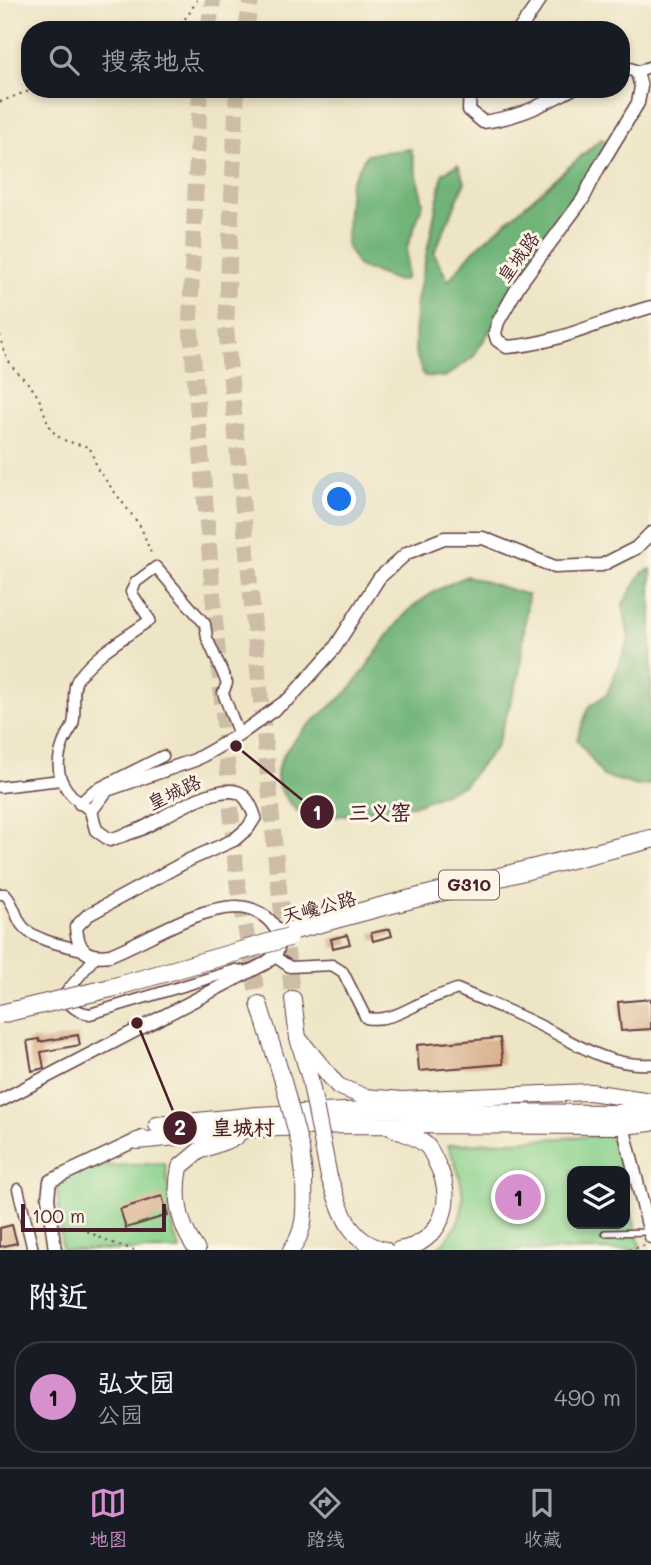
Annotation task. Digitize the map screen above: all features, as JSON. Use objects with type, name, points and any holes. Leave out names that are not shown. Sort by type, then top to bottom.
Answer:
[{"type":"highway","name":"天巉公路","points":[[0,1014],[257,944],[394,903],[651,839]]},
{"type":"highway","name":"天巉公路","points":[[288,935],[651,845]]},
{"type":"highway","name":"天巉公路","points":[[0,1008],[111,985]]},
{"type":"main road","points":[[293,999],[298,1038],[310,1079],[329,1177],[350,1229],[362,1241],[385,1250]]},
{"type":"main road","points":[[259,1004],[301,1149],[305,1220],[300,1237],[291,1250]]},
{"type":"main road","points":[[298,1038],[338,1087],[365,1097],[402,1100],[590,1092],[651,1101]]},
{"type":"main road","points":[[137,1141],[258,1122],[387,1109],[622,1119],[651,1123]]},
{"type":"main road","points":[[157,1125],[258,1122],[382,1125],[622,1119],[651,1109]]},
{"type":"main road","points":[[197,1250],[178,1211],[176,1188],[180,1167],[199,1151],[258,1122]]},
{"type":"main road","points":[[382,1125],[416,1138],[428,1147],[446,1188],[446,1205],[437,1227],[418,1244],[399,1250]]},
{"type":"street","points":[[525,21],[540,0]]},
{"type":"street","points":[[630,69],[637,72],[651,66]]},
{"type":"street","name":"皇城路","points":[[637,72],[641,87],[638,103],[598,169],[583,200],[519,285],[498,322],[495,333],[497,340],[507,347],[520,346],[553,340],[651,307]]},
{"type":"street","points":[[470,98],[469,110],[483,122],[514,117],[556,98]]},
{"type":"street","name":"皇城路","points":[[89,954],[77,939],[76,928],[88,915],[189,860],[234,840],[248,828],[255,817],[241,793],[217,793],[201,798],[139,830],[110,840],[96,830],[85,807],[107,790],[195,760],[239,735],[290,698],[334,649],[379,578],[407,553],[444,538],[483,538],[555,567],[603,565],[636,548],[651,533]]},
{"type":"street","points":[[163,756],[93,791],[85,807],[73,799],[61,780],[58,761],[63,742],[73,724],[76,680],[94,659],[150,620],[131,592],[136,582],[156,567],[205,624],[207,638],[227,683],[223,692],[239,735]]},
{"type":"street","points":[[0,787],[61,780]]},
{"type":"street","points":[[0,894],[5,894],[14,905],[21,925],[32,933],[50,942],[89,954],[110,955],[212,910],[240,907],[257,911],[268,918],[278,934],[279,950],[275,957],[0,1101]]},
{"type":"street","points":[[89,954],[64,995],[74,1009],[81,1013],[90,1014],[236,970],[247,972]]},
{"type":"street","points":[[275,957],[290,967],[332,965],[343,972],[366,1018],[376,1020],[404,1013],[424,1001],[457,989],[536,1024],[593,1054],[631,1066],[651,1064]]},
{"type":"street","points":[[622,1119],[651,1237]]},
{"type":"street","points":[[55,1250],[48,1198],[50,1181],[137,1141],[157,1125]]},
{"type":"street","points":[[18,1189],[33,1250]]},
{"type":"lane","points":[[605,1233],[651,1237]]},
{"type":"path","points":[[181,21],[187,17],[197,0]]},
{"type":"path","points":[[0,102],[21,94]]},
{"type":"path","points":[[0,335],[5,358],[38,398],[52,429],[60,438],[90,448],[98,470],[141,527],[156,567]]},
{"type":"path","points":[[81,1228],[134,1250]]},
{"type":"path","points":[[629,1250],[651,1237]]},
{"type":"green space","points":[[601,139],[610,142],[473,357],[445,377],[424,376],[415,352],[416,306],[443,173],[458,165],[465,182],[434,253],[448,281],[473,251]]},
{"type":"green space","points":[[411,149],[423,203],[407,248],[406,279],[398,281],[358,266],[346,245],[350,183],[367,154]]},
{"type":"green space","points":[[651,569],[651,784],[638,786],[603,776],[577,739],[589,707],[607,694],[629,639],[623,604],[642,573]]},
{"type":"green space","points":[[467,576],[528,595],[519,676],[496,747],[464,785],[418,804],[319,819],[299,813],[285,797],[277,782],[278,767],[286,752],[297,737],[350,689],[390,633],[411,609],[433,593]]},
{"type":"green space","points":[[611,1135],[620,1166],[567,1166],[567,1229],[630,1229],[630,1206],[641,1250],[435,1250],[448,1238],[456,1225],[463,1200],[459,1174],[448,1145]]},
{"type":"green space","points":[[165,1163],[174,1234],[180,1250],[62,1250],[56,1169]]},
{"type":"building","points":[[390,929],[392,936],[373,941],[371,933]]},
{"type":"building","points":[[347,935],[350,944],[333,948],[331,939]]},
{"type":"building","points":[[651,999],[651,1029],[621,1031],[618,1002]]},
{"type":"building","points":[[78,1035],[80,1045],[41,1052],[44,1068],[32,1071],[27,1041],[39,1039],[39,1042]]},
{"type":"building","points":[[500,1038],[503,1064],[419,1071],[417,1045]]},
{"type":"building","points":[[162,1196],[168,1215],[126,1228],[120,1209]]},
{"type":"building","points":[[12,1225],[17,1243],[0,1247],[0,1228]]},
{"type":"tunnel","points":[[210,21],[213,0]]},
{"type":"tunnel","points":[[248,21],[251,0]]},
{"type":"tunnel","points":[[200,98],[190,320],[237,881],[259,1004]]},
{"type":"tunnel","points":[[237,98],[226,328],[277,872],[293,999]]},
{"type":"place","name":"三义窑","points":[[236,746]]},
{"type":"place","name":"皇城村","points":[[137,1023]]},
{"type":"place","name":"弘文园","points":[[518,1197]]}]
